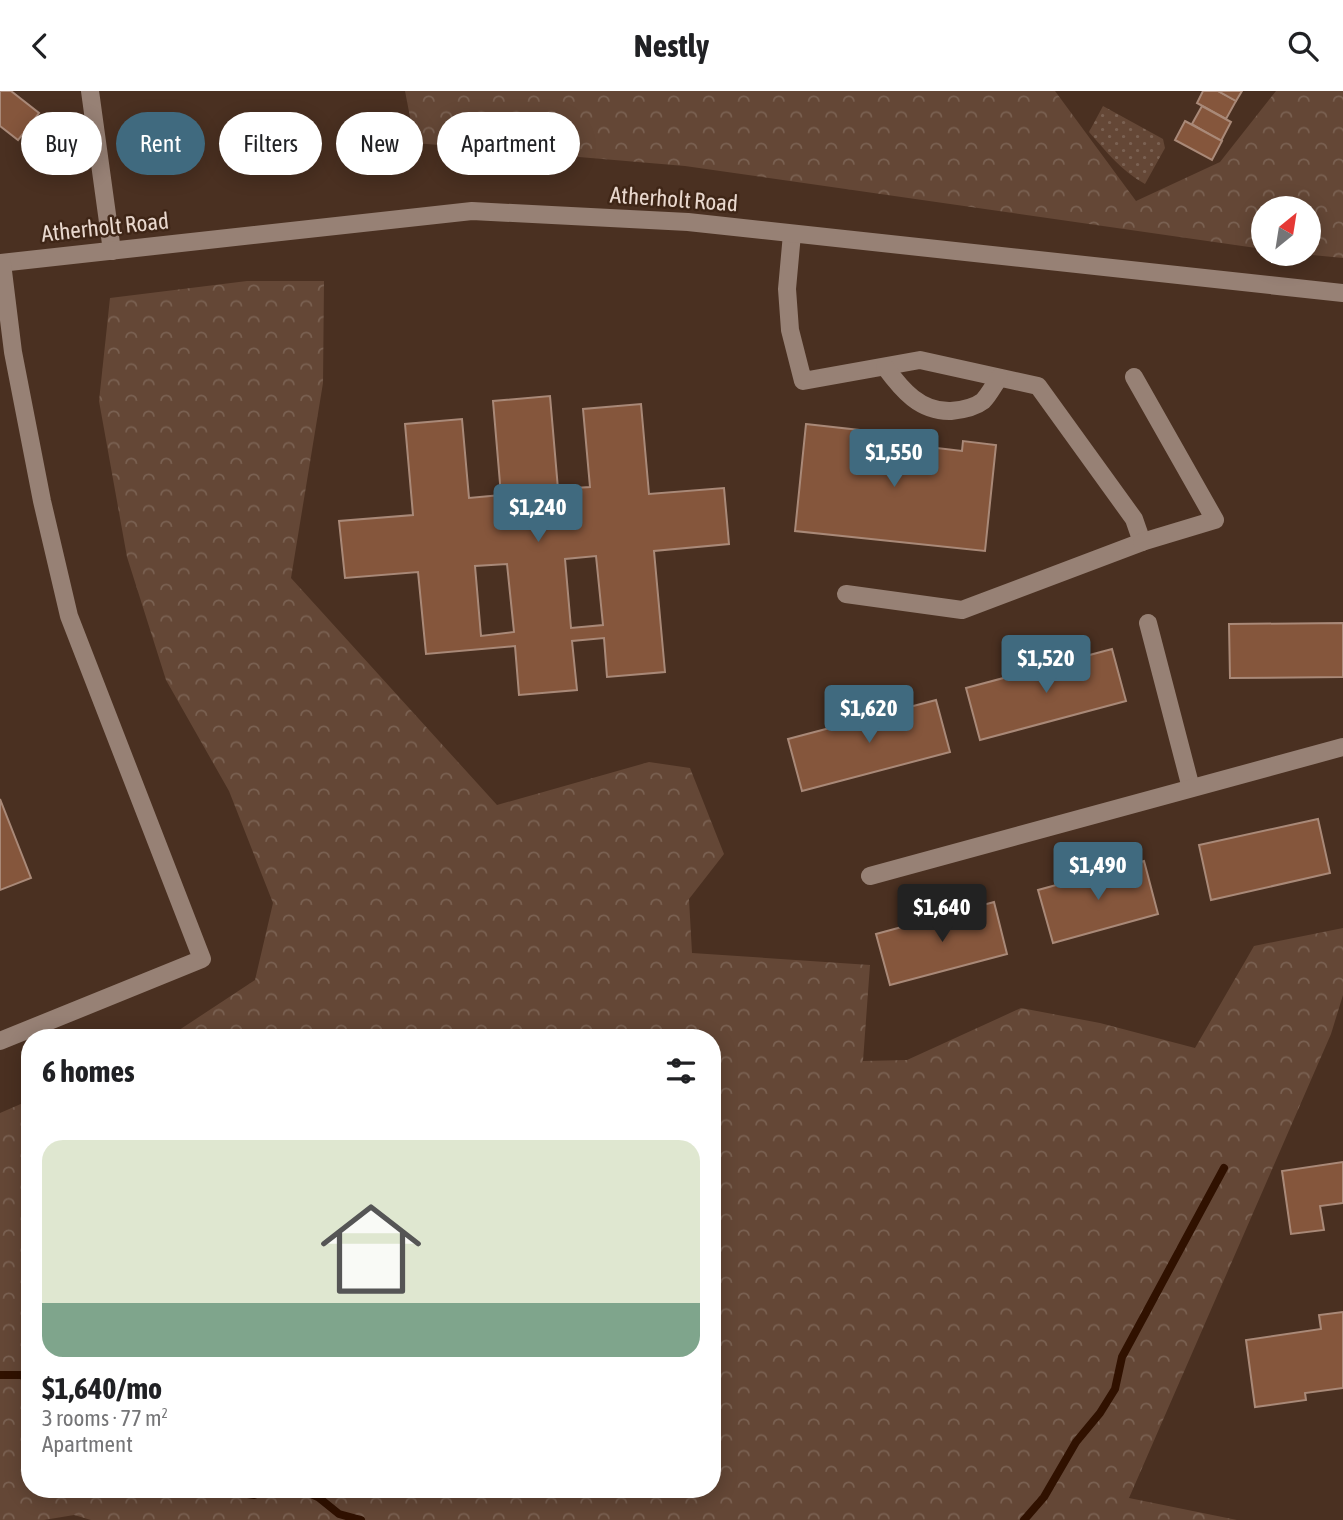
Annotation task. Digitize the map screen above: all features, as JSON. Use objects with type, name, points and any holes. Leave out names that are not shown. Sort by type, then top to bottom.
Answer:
[{"type":"street","points":[[90,91],[112,251]]},
{"type":"street","name":"Atherholt Road","points":[[1,263],[472,211],[688,222],[1343,293]]},
{"type":"street","points":[[792,234],[787,289],[790,330],[803,381],[920,360],[1038,386],[1134,519],[1142,542]]},
{"type":"street","points":[[1,263],[6,353],[69,616],[202,959],[30,1029]]},
{"type":"street","points":[[885,366],[898,386],[918,404],[940,411],[963,410],[983,401],[999,378]]},
{"type":"street","points":[[846,593],[962,610],[1142,542],[1215,520],[1134,377]]},
{"type":"street","points":[[1148,623],[1191,788]]},
{"type":"street","points":[[870,876],[1343,747]]},
{"type":"street","points":[[0,1041],[21,1032]]},
{"type":"green space","points":[[405,91],[1055,91],[1136,201],[1220,162],[1276,91],[1343,91],[1343,258],[1321,256],[1321,196],[1251,196],[1251,247],[685,166],[580,157],[580,112],[437,112],[437,145],[423,144],[423,112],[409,112]]},
{"type":"green space","points":[[1103,106],[1163,139],[1165,148],[1145,184],[1121,167],[1089,132]]},
{"type":"green space","points":[[247,281],[324,281],[323,383],[291,578],[497,805],[649,762],[690,768],[724,854],[689,899],[692,953],[870,965],[863,1061],[907,1060],[1021,1008],[1100,1023],[1195,1048],[1254,946],[1343,928],[1343,995],[1331,1034],[1129,1498],[1237,1520],[91,1520],[74,1515],[44,1520],[0,1520],[0,1113],[21,1104],[21,1498],[721,1498],[721,1029],[181,1029],[255,980],[273,903],[229,791],[166,680],[127,557],[99,401],[110,298]]},
{"type":"building","points":[[0,91],[11,91],[38,112],[21,112],[21,136],[18,140],[0,126]]},
{"type":"building","points":[[1203,91],[1218,91],[1236,101],[1226,119],[1197,103]]},
{"type":"building","points":[[1218,91],[1242,91],[1236,101]]},
{"type":"building","points":[[1202,106],[1231,122],[1221,141],[1192,124]]},
{"type":"building","points":[[1185,121],[1222,141],[1212,160],[1175,140]]},
{"type":"building","points":[[550,396],[558,489],[590,487],[583,409],[641,404],[649,494],[724,488],[729,544],[654,551],[665,672],[607,677],[604,638],[572,641],[577,690],[519,695],[515,646],[426,654],[418,572],[345,578],[339,521],[413,515],[405,424],[462,419],[469,498],[501,495],[493,401]],"holes":[[[596,556],[603,625],[571,628],[565,559]],[[507,564],[514,632],[481,636],[475,566]]]},
{"type":"building","points":[[806,424],[904,435],[903,444],[962,451],[963,441],[996,445],[985,551],[795,531]]},
{"type":"building","points":[[1343,623],[1343,677],[1230,678],[1229,624]]},
{"type":"building","points":[[1112,649],[1126,701],[980,740],[966,688]]},
{"type":"building","points":[[936,700],[950,752],[802,791],[788,739]]},
{"type":"building","points":[[0,799],[31,878],[0,890]]},
{"type":"building","points":[[1318,819],[1330,873],[1211,900],[1199,845]]},
{"type":"building","points":[[1144,861],[1158,914],[1053,943],[1038,890]]},
{"type":"building","points":[[994,902],[1007,954],[890,985],[876,934]]},
{"type":"building","points":[[1343,1162],[1343,1203],[1320,1206],[1324,1230],[1291,1234],[1282,1171]]},
{"type":"building","points":[[1343,1312],[1343,1388],[1305,1393],[1306,1400],[1255,1407],[1246,1340],[1321,1329],[1319,1315]]},
{"type":"waterway","points":[[1024,1520],[1044,1497],[1076,1442],[1100,1413],[1115,1389],[1122,1357],[1224,1168]]},
{"type":"waterway","points":[[0,1375],[21,1375]]},
{"type":"waterway","points":[[319,1498],[339,1514],[361,1520]]}]
